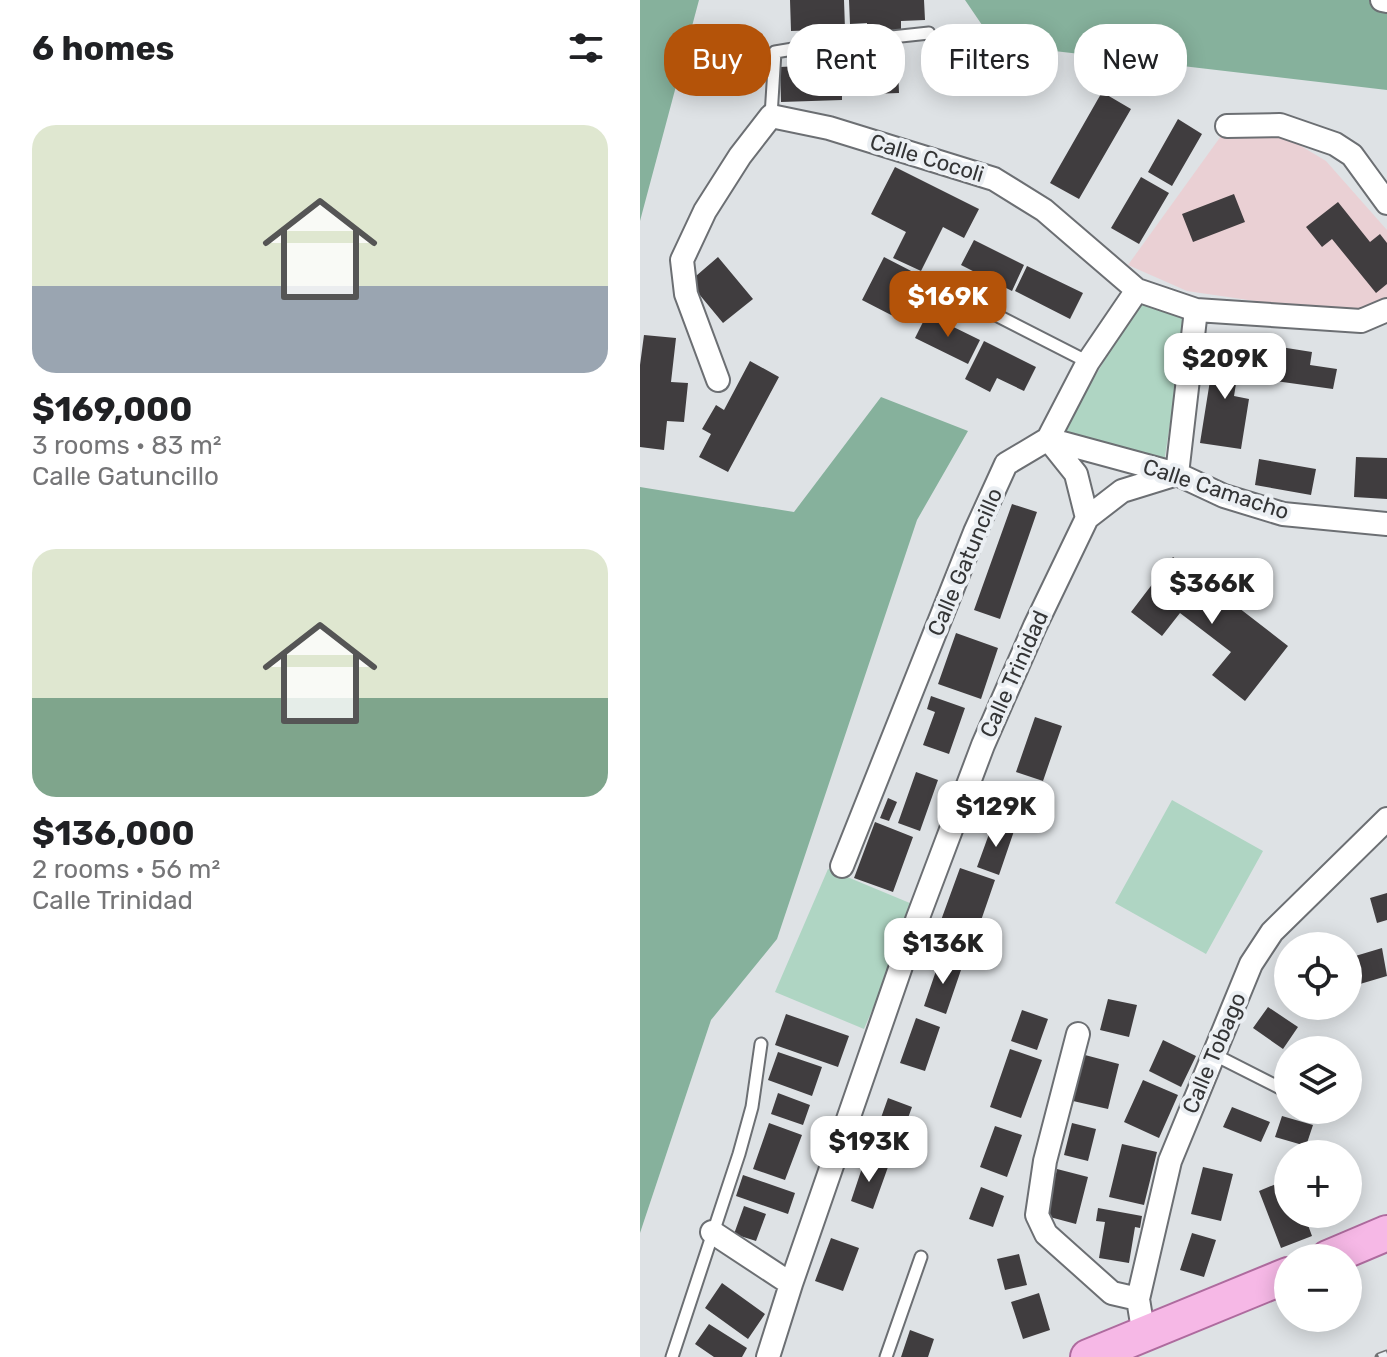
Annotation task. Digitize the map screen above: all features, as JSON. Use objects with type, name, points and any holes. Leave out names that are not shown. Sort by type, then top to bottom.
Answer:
[{"type":"main road","points":[[1361,1244],[1387,1233]]},
{"type":"main road","points":[[1088,1357],[1274,1281]]},
{"type":"street","name":"Calle Cocoli","points":[[771,116],[829,128],[994,179],[1044,210],[1137,290],[1196,310],[1361,321],[1387,310]]},
{"type":"street","points":[[718,380],[686,294],[682,260],[705,211],[740,156],[771,116]]},
{"type":"street","points":[[1227,126],[1280,125],[1335,144],[1352,155],[1387,203]]},
{"type":"street","points":[[1087,518],[1076,474],[1048,439],[1088,362],[1137,290]]},
{"type":"street","points":[[1177,474],[1196,310]]},
{"type":"street","name":"Calle Camacho","points":[[1048,439],[1177,474],[1224,496],[1283,514],[1387,524]]},
{"type":"street","name":"Calle Gatuncillo","points":[[842,866],[975,532],[1006,464],[1048,439]]},
{"type":"street","name":"Calle Trinidad","points":[[768,1357],[917,920],[983,745],[1035,626],[1087,518],[1122,491],[1177,474]]},
{"type":"street","name":"Calle Tobago","points":[[1144,1336],[1138,1299],[1170,1161],[1251,964],[1272,932],[1387,819]]},
{"type":"street","points":[[1078,1034],[1045,1161],[1037,1215],[1046,1234],[1112,1293],[1138,1299]]},
{"type":"street","points":[[712,1232],[791,1284]]},
{"type":"lane","points":[[771,116],[775,52],[921,34]]},
{"type":"lane","points":[[951,292],[1088,362]]},
{"type":"lane","points":[[672,1357],[752,1107],[761,1044]]},
{"type":"lane","points":[[1213,1053],[1274,1085]]},
{"type":"lane","points":[[886,1357],[921,1257]]},
{"type":"shaded area","points":[[1281,134],[1326,161],[1387,230],[1387,303],[1358,316],[1187,291],[1128,265],[1221,136]]},
{"type":"green space","points":[[640,0],[699,0],[693,24],[664,24],[664,96],[673,96],[640,221]]},
{"type":"green space","points":[[965,0],[1387,0],[1387,90],[1187,67],[1187,24],[1074,24],[1074,53],[1058,51],[1058,24],[981,24]]},
{"type":"green space","points":[[1138,303],[1186,318],[1164,463],[1063,431]]},
{"type":"green space","points":[[881,397],[968,431],[917,520],[777,939],[711,1020],[640,1233],[640,487],[794,512]]},
{"type":"green space","points":[[1172,800],[1263,851],[1206,954],[1115,903]]},
{"type":"green space","points":[[828,869],[917,906],[864,1029],[775,992]]},
{"type":"building","points":[[790,0],[844,0],[845,24],[791,24]]},
{"type":"building","points":[[849,0],[924,0],[925,20],[901,21],[901,24],[850,24]]},
{"type":"building","points":[[780,67],[787,67],[787,96],[842,96],[842,100],[781,102]]},
{"type":"building","points":[[1100,96],[1109,96],[1131,109],[1079,199],[1050,183]]},
{"type":"building","points":[[1178,119],[1202,134],[1172,186],[1148,172]]},
{"type":"building","points":[[895,167],[979,209],[964,238],[943,227],[921,271],[893,258],[906,232],[871,214]]},
{"type":"building","points":[[1141,177],[1169,193],[1139,244],[1111,228]]},
{"type":"building","points":[[1234,194],[1245,222],[1193,242],[1182,214]]},
{"type":"building","points":[[1338,202],[1370,242],[1380,234],[1387,243],[1387,284],[1376,293],[1332,239],[1322,247],[1306,227]]},
{"type":"building","points":[[974,240],[1024,265],[1012,291],[961,265]]},
{"type":"building","points":[[718,257],[753,299],[723,323],[689,282]]},
{"type":"building","points":[[884,257],[917,274],[895,317],[862,300]]},
{"type":"building","points":[[1027,266],[1083,293],[1070,319],[1015,291]]},
{"type":"building","points":[[927,314],[980,340],[968,364],[915,338]]},
{"type":"building","points":[[644,335],[676,338],[671,382],[688,383],[684,422],[667,421],[664,450],[640,447],[640,365]]},
{"type":"building","points":[[984,341],[1036,367],[1024,391],[997,378],[990,392],[965,379]]},
{"type":"building","points":[[1216,343],[1242,347],[1234,396],[1249,399],[1241,449],[1200,443]]},
{"type":"building","points":[[1274,346],[1312,352],[1310,365],[1337,369],[1333,389],[1269,380]]},
{"type":"building","points":[[750,361],[779,377],[728,472],[699,457],[711,434],[702,429],[716,405],[724,410]]},
{"type":"building","points":[[1356,457],[1387,458],[1387,499],[1354,497]]},
{"type":"building","points":[[1259,459],[1316,469],[1311,495],[1255,485]]},
{"type":"building","points":[[1012,504],[1037,512],[1000,619],[974,610]]},
{"type":"building","points":[[1173,557],[1288,646],[1245,701],[1212,675],[1231,652],[1180,613],[1162,636],[1131,612]]},
{"type":"building","points":[[956,633],[998,648],[981,699],[938,684]]},
{"type":"building","points":[[931,696],[965,708],[949,754],[923,745],[935,712],[927,709]]},
{"type":"building","points":[[1035,717],[1062,726],[1043,781],[1016,772]]},
{"type":"building","points":[[916,772],[938,780],[920,831],[898,823]]},
{"type":"building","points":[[888,798],[897,802],[889,821],[880,818]]},
{"type":"building","points":[[875,822],[913,837],[893,892],[854,878]]},
{"type":"building","points":[[993,823],[1014,831],[999,875],[977,867]]},
{"type":"building","points":[[960,868],[995,880],[976,935],[940,923]]},
{"type":"building","points":[[1387,893],[1387,920],[1377,923],[1370,898]]},
{"type":"building","points":[[1382,948],[1387,976],[1362,983],[1362,954]]},
{"type":"building","points":[[940,959],[962,967],[946,1014],[924,1006]]},
{"type":"building","points":[[1108,999],[1137,1005],[1129,1037],[1100,1030]]},
{"type":"building","points":[[1268,1007],[1274,1011],[1274,1020],[1288,1020],[1298,1027],[1292,1036],[1274,1036],[1274,1043],[1253,1028]]},
{"type":"building","points":[[1022,1010],[1048,1019],[1037,1050],[1011,1041]]},
{"type":"building","points":[[786,1014],[849,1036],[838,1067],[775,1045]]},
{"type":"building","points":[[916,1018],[940,1027],[925,1071],[900,1063]]},
{"type":"building","points":[[1163,1040],[1196,1056],[1181,1087],[1149,1071]]},
{"type":"building","points":[[1010,1049],[1042,1060],[1021,1118],[990,1107]]},
{"type":"building","points":[[778,1052],[822,1067],[812,1096],[768,1080]]},
{"type":"building","points":[[1085,1055],[1119,1064],[1108,1109],[1073,1101]]},
{"type":"building","points":[[1143,1080],[1178,1095],[1159,1138],[1124,1122]]},
{"type":"building","points":[[778,1093],[810,1105],[803,1125],[771,1114]]},
{"type":"building","points":[[888,1098],[912,1107],[895,1154],[871,1146]]},
{"type":"building","points":[[1232,1107],[1270,1122],[1261,1142],[1223,1127]]},
{"type":"building","points":[[769,1123],[802,1135],[785,1180],[753,1169]]},
{"type":"building","points":[[1072,1123],[1096,1129],[1088,1161],[1064,1155]]},
{"type":"building","points":[[1279,1124],[1313,1125],[1308,1140],[1275,1137]]},
{"type":"building","points":[[995,1126],[1022,1135],[1007,1177],[980,1167]]},
{"type":"building","points":[[1122,1144],[1157,1152],[1144,1205],[1109,1197]]},
{"type":"building","points":[[865,1159],[888,1167],[873,1209],[851,1201]]},
{"type":"building","points":[[1203,1167],[1233,1174],[1221,1221],[1191,1214]]},
{"type":"building","points":[[1057,1169],[1088,1177],[1076,1224],[1046,1216]]},
{"type":"building","points":[[743,1175],[795,1193],[788,1214],[736,1196]]},
{"type":"building","points":[[1274,1185],[1274,1228],[1309,1228],[1312,1236],[1291,1244],[1279,1244],[1259,1191]]},
{"type":"building","points":[[981,1187],[1004,1196],[993,1227],[969,1219]]},
{"type":"building","points":[[744,1206],[766,1214],[756,1241],[734,1234]]},
{"type":"building","points":[[1098,1208],[1142,1216],[1140,1228],[1135,1227],[1129,1263],[1099,1258],[1105,1222],[1096,1221]]},
{"type":"building","points":[[1192,1233],[1216,1240],[1204,1277],[1180,1270]]},
{"type":"building","points":[[831,1238],[859,1248],[843,1291],[815,1281]]},
{"type":"building","points":[[1019,1254],[1027,1285],[1005,1290],[997,1259]]},
{"type":"building","points":[[722,1283],[765,1314],[748,1339],[705,1308]]},
{"type":"building","points":[[1039,1293],[1050,1330],[1023,1339],[1011,1302]]},
{"type":"building","points":[[709,1324],[747,1348],[742,1357],[714,1357],[695,1344]]},
{"type":"building","points":[[910,1330],[934,1339],[928,1357],[901,1357]]},
{"type":"railway","points":[[1379,1357],[1387,1354]]}]
